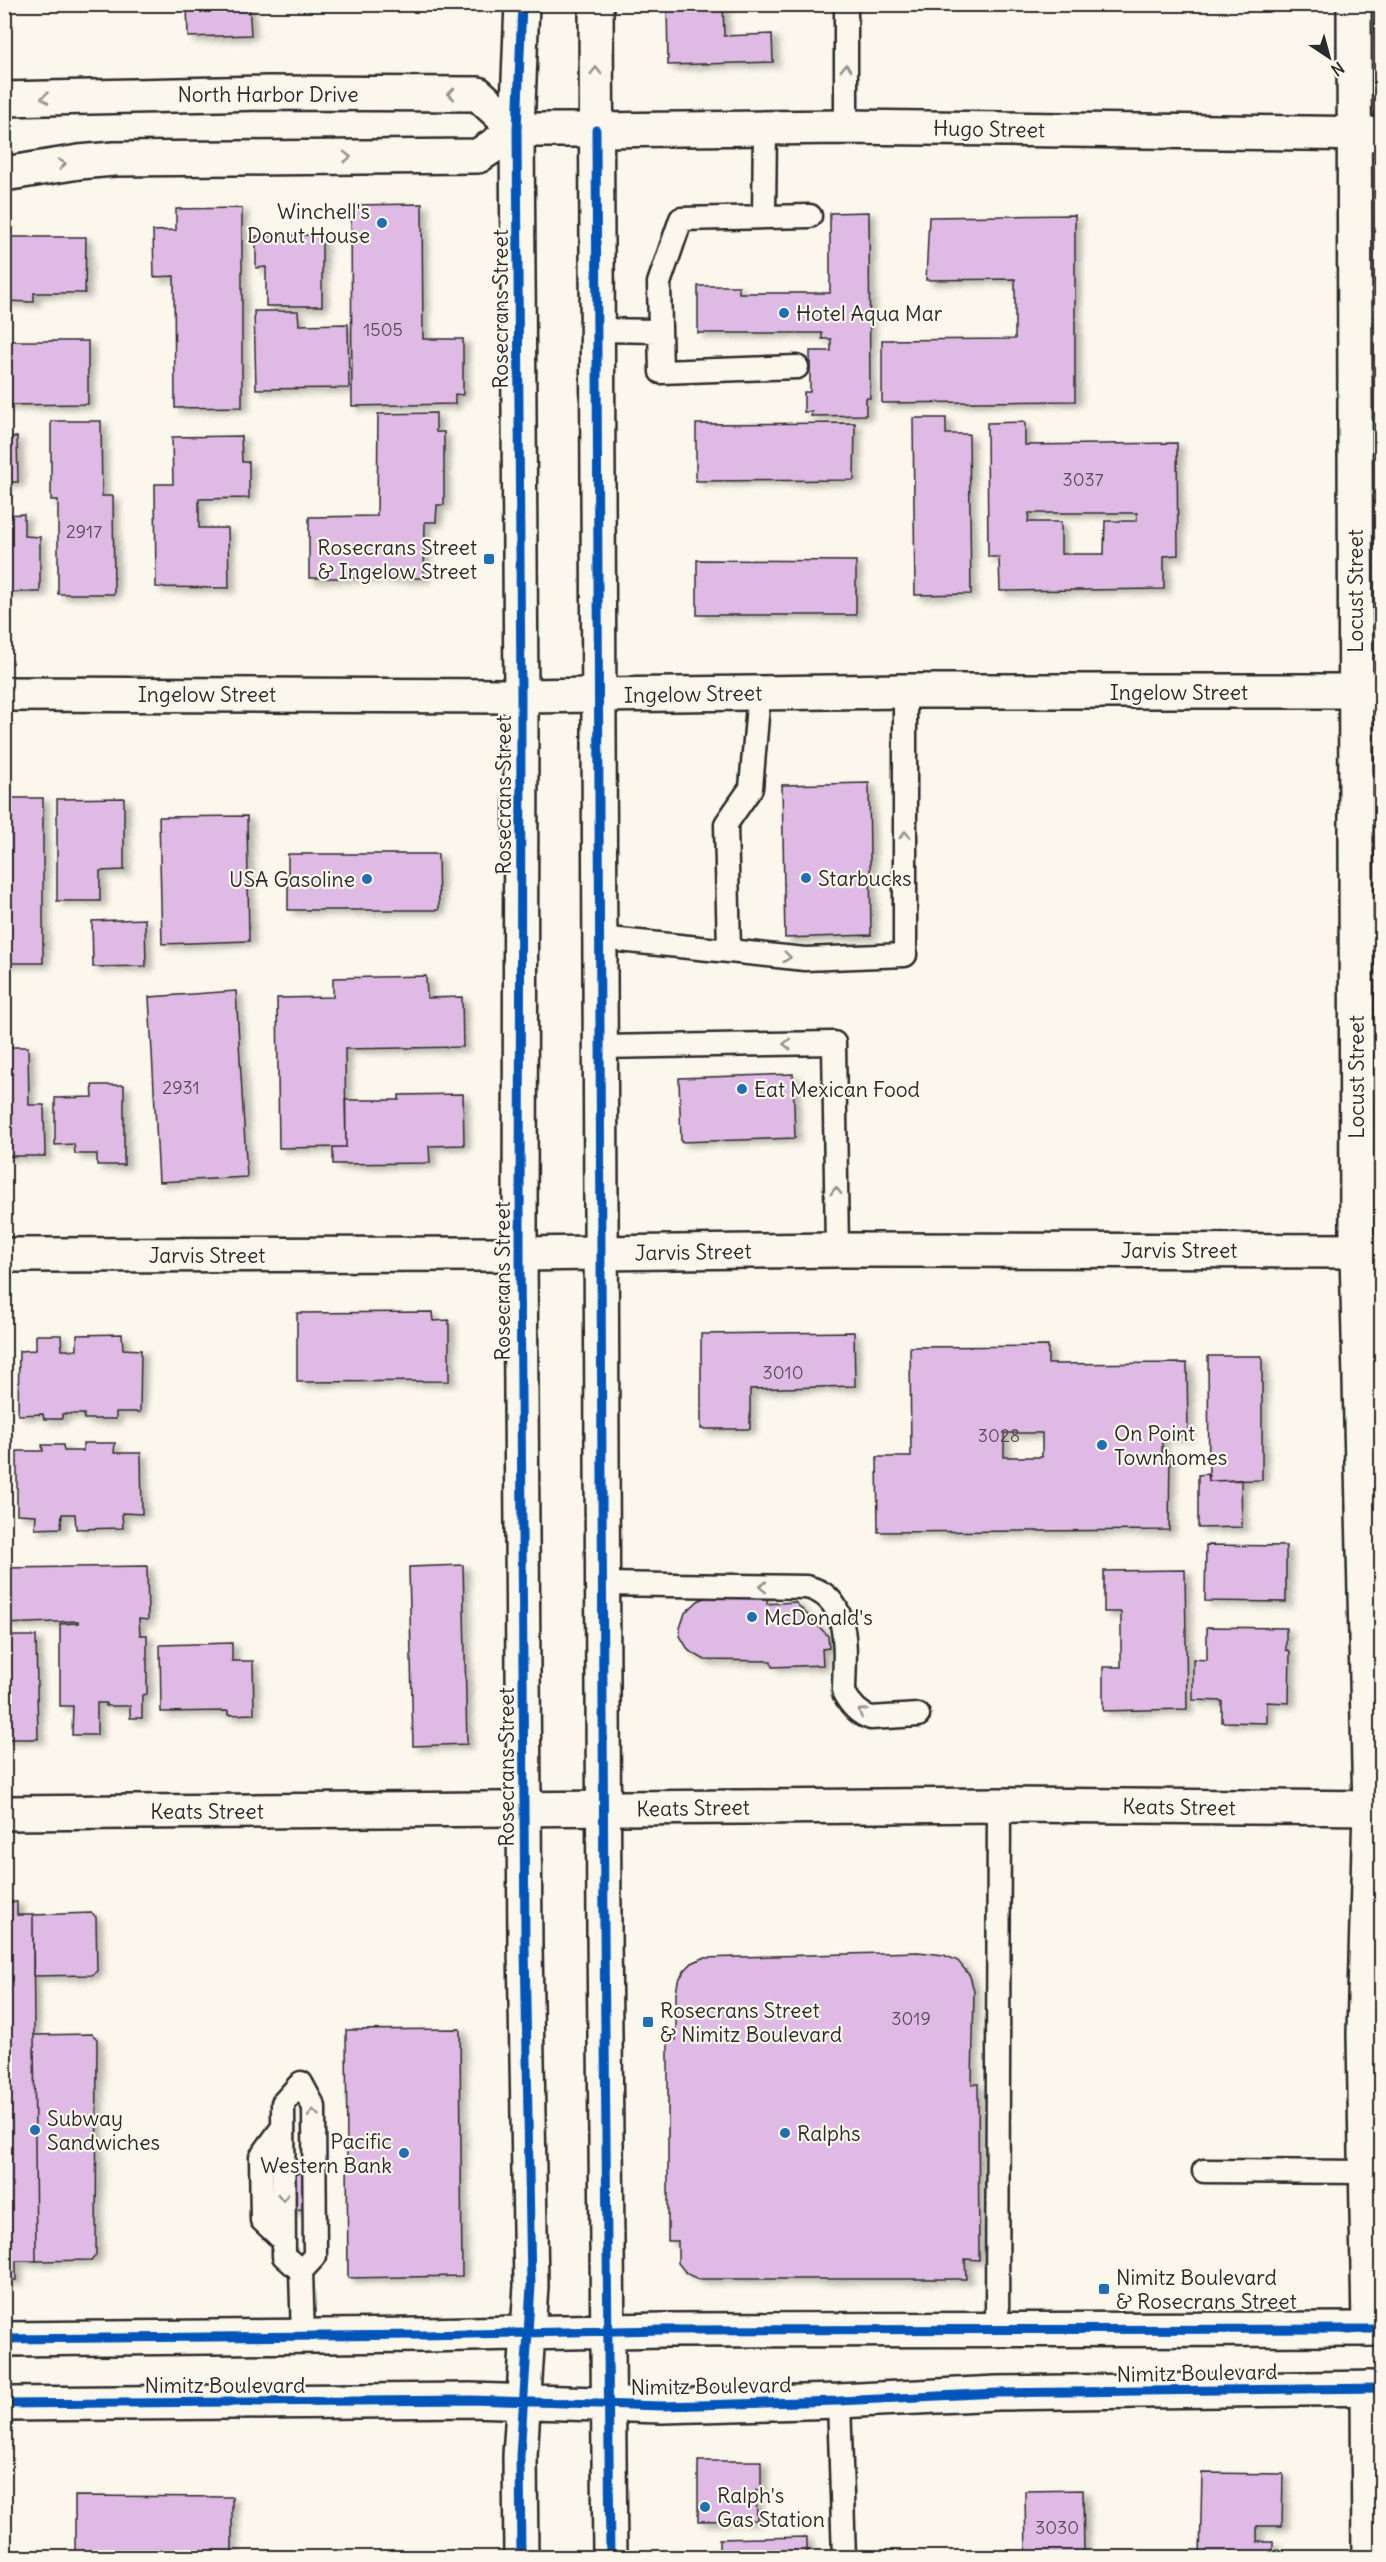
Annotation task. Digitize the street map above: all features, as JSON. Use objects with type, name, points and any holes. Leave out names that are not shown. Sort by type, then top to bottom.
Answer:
[{"type":"main road","name":"Rosecrans Street","points":[[521,2558],[520,2456],[531,2261],[524,1810],[520,1254],[521,696],[517,130],[522,4]]},
{"type":"main road","points":[[596,4],[603,1809],[610,2558]]},
{"type":"main road","name":"Locust Street","points":[[1354,4],[1368,134],[1369,1251],[1376,1808],[1364,2034],[1366,2172],[1375,2329]]},
{"type":"main road","name":"North Harbor Drive","points":[[4,99],[268,93],[478,94],[517,130]]},
{"type":"main road","name":"Hugo Street","points":[[596,130],[846,127],[1368,134]]},
{"type":"main road","points":[[4,174],[114,159],[478,156],[517,130],[596,130]]},
{"type":"main road","name":"Ingelow Street","points":[[4,694],[521,696],[905,691],[1368,691]]},
{"type":"main road","name":"Jarvis Street","points":[[4,1255],[520,1254],[837,1250],[1369,1251]]},
{"type":"main road","name":"Keats Street","points":[[4,1813],[999,1805],[1376,1808]]},
{"type":"main road","name":"Nimitz Boulevard","points":[[4,2339],[303,2337],[608,2330],[1375,2329]]},
{"type":"main road","points":[[1369,2558],[1375,2388]]},
{"type":"main road","name":"Nimitz Boulevard","points":[[4,2404],[471,2400],[609,2405],[839,2401],[997,2393],[1375,2388]]},
{"type":"lane","points":[[846,4],[846,127]]},
{"type":"lane","points":[[764,217],[765,129]]},
{"type":"lane","points":[[797,367],[661,372],[659,283],[681,219],[810,216]]},
{"type":"lane","points":[[597,330],[660,331]]},
{"type":"lane","points":[[599,938],[805,959],[905,955],[905,691]]},
{"type":"lane","points":[[729,951],[726,824],[751,788],[759,693]]},
{"type":"lane","points":[[600,1047],[834,1043],[837,1250]]},
{"type":"lane","points":[[603,1584],[806,1587],[818,1590],[829,1598],[841,1616],[844,1627],[844,1693],[849,1701],[864,1716],[871,1718],[918,1715]]},
{"type":"lane","points":[[997,2329],[999,1805]]},
{"type":"lane","points":[[300,2271],[315,2256],[314,2108],[301,2083],[283,2103],[284,2256],[300,2271],[303,2337]]},
{"type":"lane","points":[[1204,2171],[1366,2172]]},
{"type":"lane","points":[[839,2401],[844,2558]]},
{"type":"building","points":[[187,4],[249,4],[251,35],[188,37]]},
{"type":"building","points":[[667,4],[723,4],[724,36],[772,34],[773,62],[668,65]]},
{"type":"building","points":[[422,204],[423,339],[463,339],[463,395],[455,394],[455,404],[352,406],[351,205]]},
{"type":"building","points":[[242,208],[242,407],[175,408],[174,276],[154,277],[153,231],[176,230],[176,209]]},
{"type":"building","name":"Hotel Aqua Mar","points":[[869,212],[870,398],[866,398],[866,415],[811,416],[812,412],[804,412],[804,392],[810,392],[810,351],[831,351],[831,339],[822,339],[822,333],[698,333],[698,286],[739,286],[739,293],[830,293],[830,213]]},
{"type":"building","points":[[1075,215],[1075,401],[882,403],[882,340],[1015,339],[1015,279],[926,280],[929,217]]},
{"type":"building","points":[[322,235],[322,306],[266,306],[266,267],[256,268],[256,236]]},
{"type":"building","points":[[4,237],[86,237],[85,293],[34,293],[34,302],[4,301]]},
{"type":"building","points":[[254,311],[298,311],[299,325],[348,324],[349,388],[256,389]]},
{"type":"building","points":[[4,341],[88,341],[88,404],[4,405]]},
{"type":"building","points":[[436,413],[436,432],[444,432],[444,505],[437,505],[436,522],[425,522],[424,578],[309,578],[309,517],[377,516],[378,414]]},
{"type":"building","points":[[913,418],[946,418],[946,434],[969,434],[971,594],[915,595]]},
{"type":"building","points":[[51,421],[101,421],[102,496],[113,496],[114,594],[58,594],[58,500],[51,500]]},
{"type":"building","points":[[1025,422],[1025,445],[1177,443],[1178,555],[1164,556],[1164,589],[1000,591],[999,557],[988,557],[987,423]],"holes":[[[1029,513],[1137,513],[1137,521],[1105,521],[1104,554],[1061,554],[1061,522],[1028,522]]]},
{"type":"building","points":[[855,423],[854,480],[696,481],[696,424]]},
{"type":"building","points":[[241,436],[242,462],[249,462],[249,498],[199,499],[199,528],[228,528],[229,588],[156,587],[155,484],[173,484],[172,437]]},
{"type":"building","points":[[4,437],[17,437],[18,482],[4,482]]},
{"type":"building","points":[[24,514],[24,536],[40,537],[40,592],[4,592],[4,515]]},
{"type":"building","points":[[697,560],[856,561],[856,615],[697,615]]},
{"type":"building","points":[[869,783],[871,935],[785,938],[782,785]]},
{"type":"building","points":[[4,798],[43,798],[43,963],[4,963]]},
{"type":"building","points":[[124,798],[124,870],[100,871],[100,901],[57,901],[57,799]]},
{"type":"building","points":[[247,816],[249,941],[162,944],[159,817]]},
{"type":"building","points":[[288,854],[438,854],[439,910],[288,910]]},
{"type":"building","points":[[145,919],[146,966],[93,967],[92,921]]},
{"type":"building","points":[[426,976],[427,998],[462,997],[463,1047],[345,1049],[346,1147],[279,1148],[277,998],[333,997],[333,978]]},
{"type":"building","points":[[236,991],[247,1177],[159,1182],[149,997]]},
{"type":"building","points":[[4,1047],[28,1047],[29,1105],[44,1105],[45,1156],[4,1156]]},
{"type":"building","points":[[793,1074],[795,1138],[681,1142],[679,1078]]},
{"type":"building","points":[[92,1085],[124,1085],[124,1165],[97,1165],[97,1154],[75,1154],[74,1144],[55,1145],[55,1098],[93,1097]]},
{"type":"building","points":[[463,1094],[464,1145],[429,1146],[430,1163],[333,1164],[333,1147],[346,1147],[345,1100],[399,1100],[399,1095]]},
{"type":"building","points":[[432,1312],[433,1321],[449,1320],[449,1381],[297,1382],[297,1313]]},
{"type":"building","points":[[854,1332],[855,1386],[750,1389],[750,1429],[701,1429],[701,1334]]},
{"type":"building","points":[[122,1334],[123,1349],[141,1350],[140,1412],[116,1412],[116,1419],[84,1419],[84,1414],[62,1414],[62,1419],[44,1419],[43,1414],[18,1415],[19,1351],[36,1350],[36,1335],[61,1335],[62,1350],[77,1350],[77,1335]]},
{"type":"building","name":"On Point Townhomes","points":[[1048,1346],[1048,1364],[1187,1363],[1188,1436],[1162,1437],[1162,1453],[1170,1453],[1169,1530],[878,1532],[877,1457],[911,1457],[910,1347]],"holes":[[[1004,1433],[1042,1433],[1042,1457],[1004,1457]]]},
{"type":"building","points":[[1208,1356],[1262,1356],[1262,1480],[1209,1481]]},
{"type":"building","points":[[83,1443],[115,1443],[114,1453],[141,1453],[142,1514],[122,1513],[123,1528],[76,1529],[75,1514],[62,1514],[61,1528],[35,1529],[36,1515],[17,1514],[17,1451],[43,1451],[42,1445],[63,1445],[64,1451],[83,1451]]},
{"type":"building","points":[[1208,1474],[1209,1481],[1241,1480],[1242,1527],[1198,1528],[1198,1475]]},
{"type":"building","points":[[1206,1545],[1286,1546],[1286,1602],[1205,1601]]},
{"type":"building","points":[[463,1565],[467,1744],[413,1746],[409,1567]]},
{"type":"building","points":[[147,1566],[148,1620],[139,1619],[140,1635],[147,1635],[147,1694],[142,1695],[142,1718],[130,1718],[130,1706],[106,1706],[106,1703],[97,1703],[97,1735],[72,1735],[73,1706],[60,1706],[60,1624],[78,1623],[78,1621],[4,1624],[4,1568]]},
{"type":"building","points":[[1185,1570],[1187,1709],[1103,1711],[1103,1667],[1121,1667],[1121,1612],[1104,1612],[1104,1571]]},
{"type":"building","points":[[767,1595],[767,1604],[795,1602],[828,1636],[829,1648],[822,1649],[823,1665],[772,1667],[771,1661],[705,1660],[689,1651],[680,1636],[685,1613],[698,1601],[707,1597]]},
{"type":"building","points":[[1207,1627],[1286,1628],[1286,1650],[1290,1651],[1289,1703],[1267,1702],[1267,1723],[1222,1722],[1222,1701],[1193,1700],[1193,1659],[1207,1660]]},
{"type":"building","points":[[4,1636],[36,1636],[38,1739],[4,1739]]},
{"type":"building","points":[[232,1643],[232,1661],[253,1661],[254,1714],[228,1715],[228,1711],[161,1712],[160,1645]]},
{"type":"building","points":[[4,1902],[17,1902],[17,1915],[33,1915],[36,2261],[16,2261],[16,2280],[4,2280]]},
{"type":"building","points":[[92,1913],[96,1917],[97,1971],[92,1975],[33,1976],[33,1915]]},
{"type":"building","points":[[918,1952],[944,1955],[958,1961],[970,1976],[974,1991],[972,2084],[978,2084],[979,2260],[965,2259],[966,2279],[698,2279],[687,2274],[678,2263],[678,2241],[668,2241],[668,2040],[676,2040],[676,1993],[678,1981],[685,1970],[692,1963],[703,1958]]},
{"type":"building","name":"Pacific Western Bank","points":[[460,2029],[462,2276],[348,2278],[346,2030]]},
{"type":"building","points":[[92,2034],[97,2039],[96,2255],[92,2260],[36,2261],[34,2035]]},
{"type":"building","points":[[253,2173],[305,2173],[305,2209],[252,2210]]},
{"type":"building","points":[[698,2461],[761,2461],[761,2491],[756,2490],[757,2520],[698,2521]]},
{"type":"building","points":[[1202,2473],[1283,2474],[1282,2526],[1257,2526],[1257,2542],[1273,2542],[1273,2558],[1200,2558]]},
{"type":"building","points":[[1083,2490],[1084,2555],[1087,2558],[1026,2558],[1025,2491]]},
{"type":"building","points":[[75,2496],[232,2497],[232,2558],[75,2558]]},
{"type":"building","points":[[807,2537],[807,2558],[719,2558],[719,2539]]},
{"type":"cycle path","points":[[521,2558],[520,2456],[531,2286],[525,1946],[520,1254],[521,696],[517,130],[522,4]]},
{"type":"cycle path","points":[[596,130],[604,1931],[610,2558]]},
{"type":"cycle path","points":[[4,2339],[663,2330],[1382,2329]]},
{"type":"cycle path","points":[[4,2404],[471,2400],[662,2406],[839,2401],[997,2393],[1382,2388]]},
{"type":"place","name":"Winchell's Donut House","points":[[382,223]]},
{"type":"place","name":"Hotel Aqua Mar","points":[[784,313]]},
{"type":"place","name":"Rosecrans Street & Ingelow Street","points":[[489,559]]},
{"type":"place","name":"Starbucks","points":[[806,878]]},
{"type":"place","name":"USA Gasoline","points":[[367,879]]},
{"type":"place","name":"Eat Mexican Food","points":[[742,1089]]},
{"type":"place","name":"On Point Townhomes","points":[[1102,1445]]},
{"type":"place","name":"McDonald's","points":[[752,1617]]},
{"type":"place","name":"Rosecrans Street & Nimitz Boulevard","points":[[648,2022]]},
{"type":"place","name":"Subway Sandwiches","points":[[35,2130]]},
{"type":"place","name":"Ralphs","points":[[785,2133]]},
{"type":"place","name":"Pacific Western Bank","points":[[404,2153]]},
{"type":"place","name":"Nimitz Boulevard & Rosecrans Street","points":[[1104,2289]]},
{"type":"place","name":"Ralph's Gas Station","points":[[705,2507]]}]
